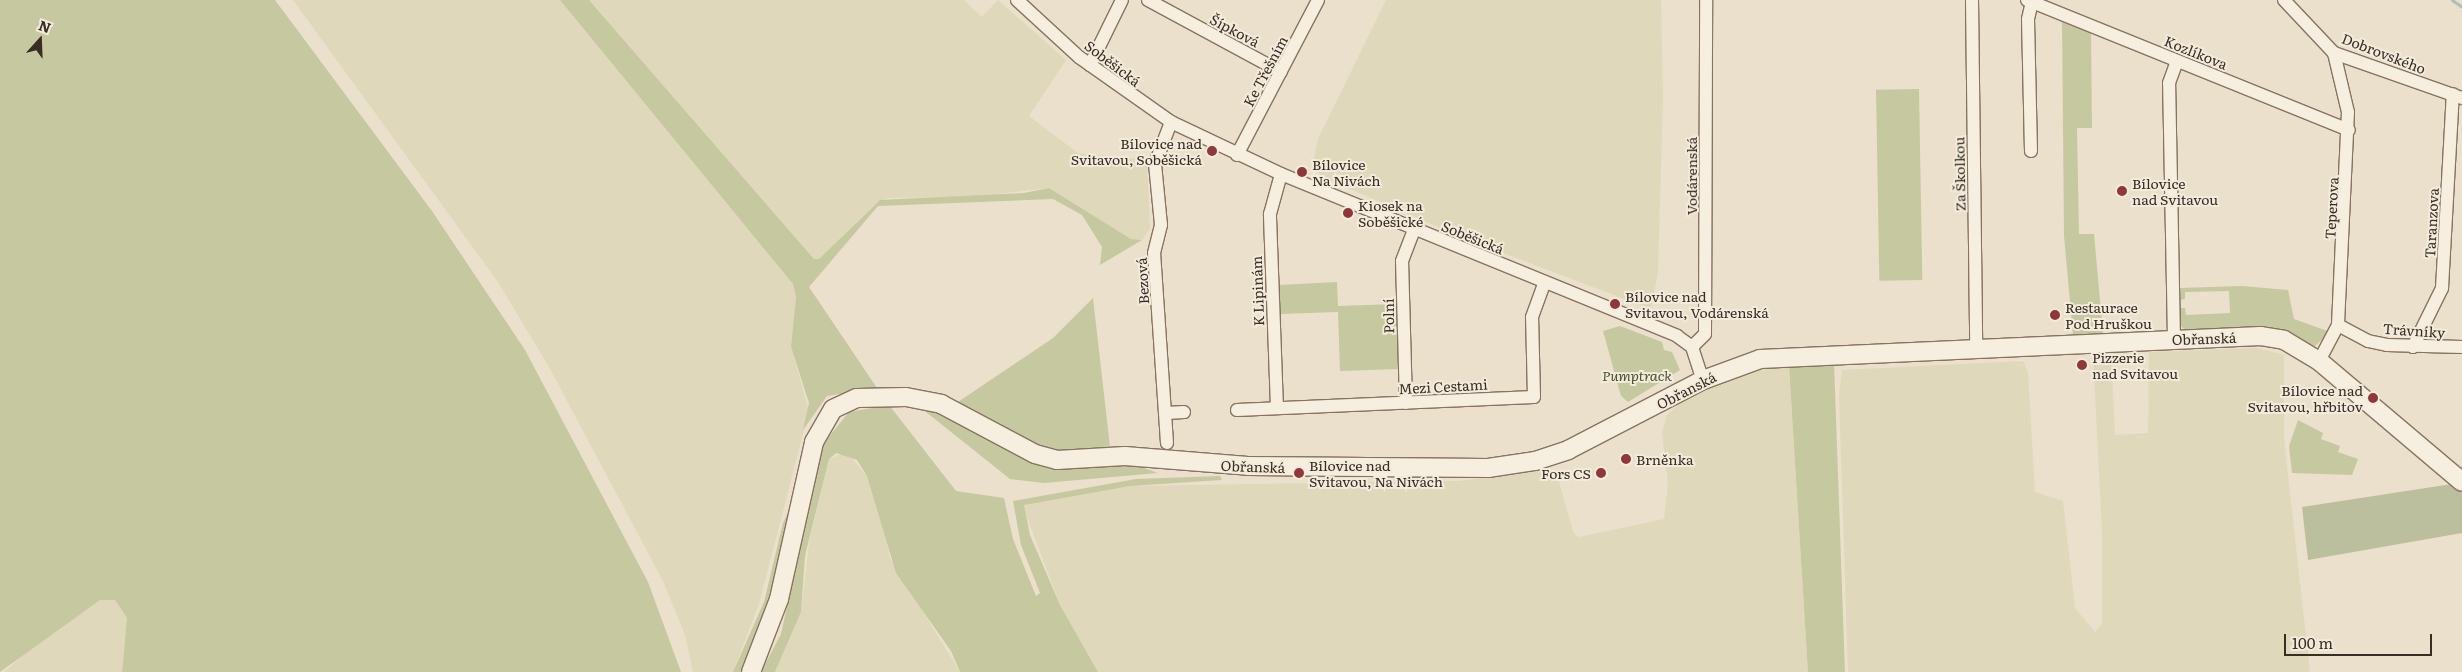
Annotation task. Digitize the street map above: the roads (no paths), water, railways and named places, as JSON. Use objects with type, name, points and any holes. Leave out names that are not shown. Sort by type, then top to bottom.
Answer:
[{"type":"main road","name":"Obřanská","points":[[751,672],[777,606],[819,430],[838,405],[884,396],[941,404],[1030,451],[1057,460],[1125,456],[1240,466],[1466,468],[1546,458],[1703,380],[1741,364],[1774,357],[2174,339],[2274,338],[2319,361],[2462,482]]},
{"type":"street","name":"Soběšická","points":[[1017,0],[1090,65],[1171,122],[1281,174],[1662,330],[1692,347]]},
{"type":"street","points":[[1090,65],[1122,0]]},
{"type":"street","name":"Šípková","points":[[1148,0],[1281,72]]},
{"type":"street","name":"Ke Třešním","points":[[1238,155],[1318,0]]},
{"type":"street","name":"Vodárenská","points":[[1692,347],[1705,334],[1706,0]]},
{"type":"street","name":"Za Školkou","points":[[1972,0],[1976,348]]},
{"type":"street","name":"Dobrovského","points":[[2284,0],[2334,53],[2457,96]]},
{"type":"street","name":"Kozlíkova","points":[[2031,151],[2029,1],[2349,130]]},
{"type":"street","name":"Teperova","points":[[2319,361],[2338,325],[2349,130],[2334,53]]},
{"type":"street","points":[[2174,339],[2169,83],[2176,61]]},
{"type":"street","name":"Taranzova","points":[[2413,347],[2442,288],[2457,96]]},
{"type":"street","name":"Bezová","points":[[1167,443],[1167,413],[1154,253],[1161,225],[1156,164],[1171,122]]},
{"type":"street","name":"K Lipinám","points":[[1277,408],[1270,214],[1281,174]]},
{"type":"street","name":"Polní","points":[[1406,403],[1402,261],[1414,230]]},
{"type":"street","name":"Mezi Cestami","points":[[1237,410],[1534,397],[1532,317],[1544,282]]},
{"type":"street","name":"Trávníky","points":[[2338,325],[2368,341],[2413,347],[2462,347]]},
{"type":"street","points":[[1692,347],[1703,380]]},
{"type":"street","points":[[1167,413],[1184,412]]},
{"type":"waterway","points":[[2452,0],[2462,7]]},
{"type":"place","name":"Bílovice nad Svitavou, Soběšická","points":[[1212,151]]},
{"type":"place","name":"Bílovice Na Nivách","points":[[1302,172]]},
{"type":"place","name":"Bílovice nad Svitavou","points":[[2122,191]]},
{"type":"place","name":"Kiosek na Soběšické","points":[[1348,213]]},
{"type":"place","name":"Bílovice nad Svitavou, Vodárenská","points":[[1615,304]]},
{"type":"place","name":"Restaurace Pod Hruškou","points":[[2055,315]]},
{"type":"place","name":"Pizzerie nad Svitavou","points":[[2082,365]]},
{"type":"place","name":"Bílovice nad Svitavou, hřbitov","points":[[2373,398]]},
{"type":"place","name":"Brněnka","points":[[1626,459]]},
{"type":"place","name":"Bílovice nad Svitavou, Na Nivách","points":[[1299,473]]},
{"type":"place","name":"Fors CS","points":[[1601,473]]},
{"type":"park label","name":"Pumptrack","points":[[1637,375]]}]
